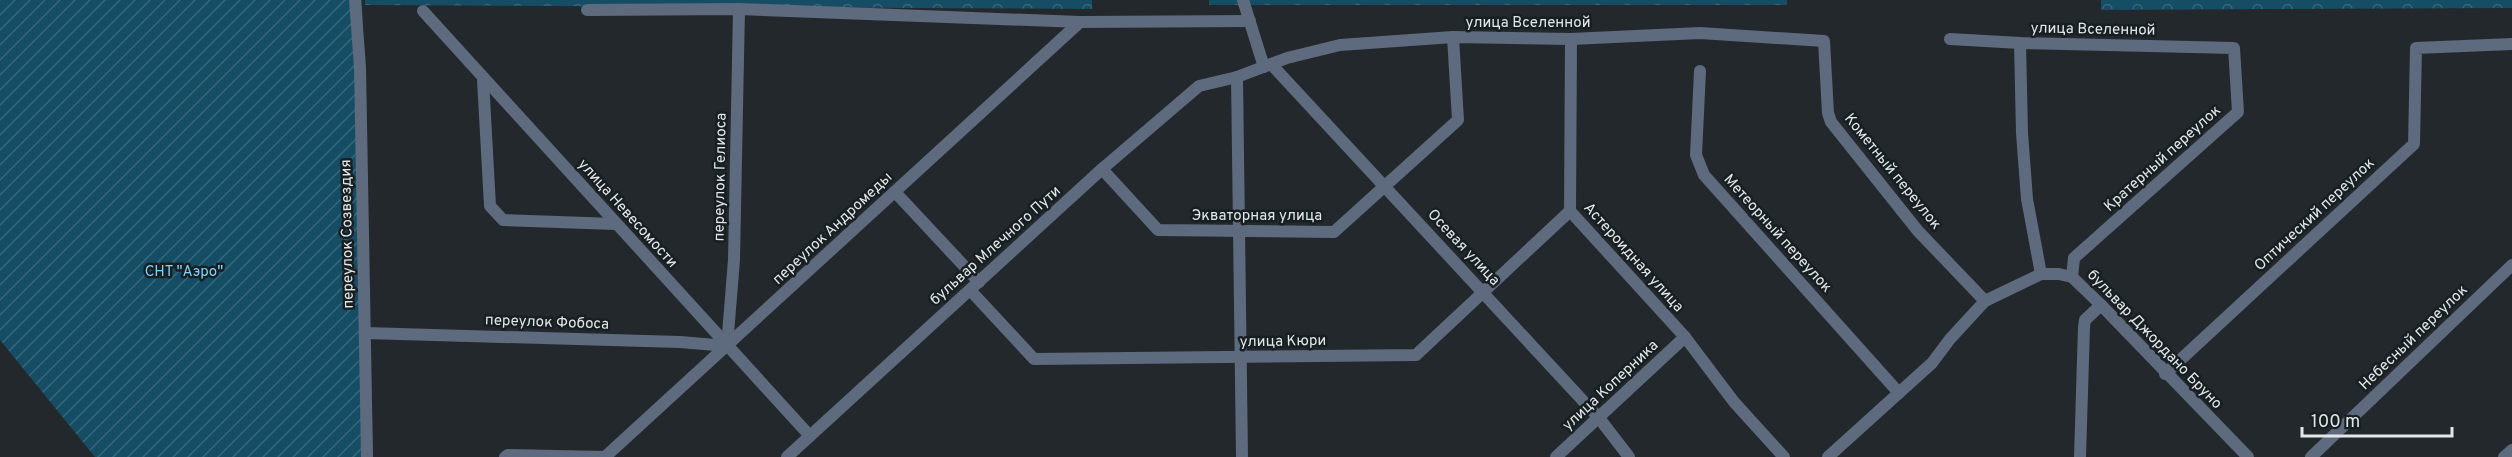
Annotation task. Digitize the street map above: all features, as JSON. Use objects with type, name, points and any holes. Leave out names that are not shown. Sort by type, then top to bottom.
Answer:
[{"type":"street","points":[[1244,0],[1267,66]]},
{"type":"street","name":"переулок Созвездия","points":[[356,5],[360,68],[367,457]]},
{"type":"street","points":[[586,10],[739,9],[1080,22],[1250,21]]},
{"type":"street","name":"переулок Гелиоса","points":[[727,346],[734,260],[739,9]]},
{"type":"street","name":"улица Невесомости","points":[[423,11],[483,80],[810,436]]},
{"type":"street","name":"переулок Андромеды","points":[[505,457],[508,455],[605,457],[1080,22]]},
{"type":"street","name":"улица Вселенной","points":[[1237,77],[1340,45],[1454,38],[1572,39],[1700,33],[1824,41]]},
{"type":"street","name":"Экваторная улица","points":[[1102,169],[1158,230],[1334,232],[1458,120],[1454,38]]},
{"type":"street","name":"Астероидная улица","points":[[1572,39],[1570,211],[1685,337],[1734,402],[1784,457]]},
{"type":"street","name":"улица Вселенной","points":[[1950,39],[2234,48]]},
{"type":"street","name":"Кометный переулок","points":[[1824,41],[1828,113],[1831,122],[1918,231],[1985,301]]},
{"type":"street","points":[[1828,457],[1932,363],[1950,339],[1985,301],[2042,274],[2027,199],[2022,133],[2020,43]]},
{"type":"street","name":"Оптический переулок","points":[[2165,374],[2414,144],[2416,48],[2512,44]]},
{"type":"street","name":"Кратерный переулок","points":[[2072,277],[2074,258],[2238,112],[2234,48]]},
{"type":"street","name":"Осевая улица","points":[[1267,66],[1385,186],[1599,418],[1629,457]]},
{"type":"street","name":"Метеорный переулок","points":[[1700,71],[1696,156],[1704,175],[1899,393]]},
{"type":"street","points":[[1237,77],[1237,232],[1242,457]]},
{"type":"street","name":"бульвар Млечного Пути","points":[[787,457],[1102,169],[1198,86],[1237,77]]},
{"type":"street","points":[[483,80],[490,206],[503,220],[615,224]]},
{"type":"street","name":"улица Кюри","points":[[895,192],[1034,359],[1416,355],[1570,211]]},
{"type":"street","name":"Небесный переулок","points":[[2312,457],[2512,265]]},
{"type":"street","name":"бульвар Джордано Бруно","points":[[2042,274],[2072,277],[2101,304],[2165,374],[2248,457]]},
{"type":"street","points":[[2080,457],[2084,327],[2085,320],[2101,304]]},
{"type":"street","name":"переулок Фобоса","points":[[365,333],[680,342],[727,346]]},
{"type":"street","name":"улица Коперника","points":[[1556,457],[1685,337]]},
{"type":"street","points":[[2504,457],[2512,450]]},
{"type":"green space","name":"СНТ \"Аэро\"","points":[[0,0],[362,0],[373,457],[95,457],[0,340]]},
{"type":"green space","points":[[365,0],[1092,0],[1092,9],[365,5]]},
{"type":"green space","points":[[1209,0],[1787,0],[1787,5],[1209,5]]},
{"type":"green space","points":[[2101,0],[2512,0],[2512,8],[2101,10]]}]
